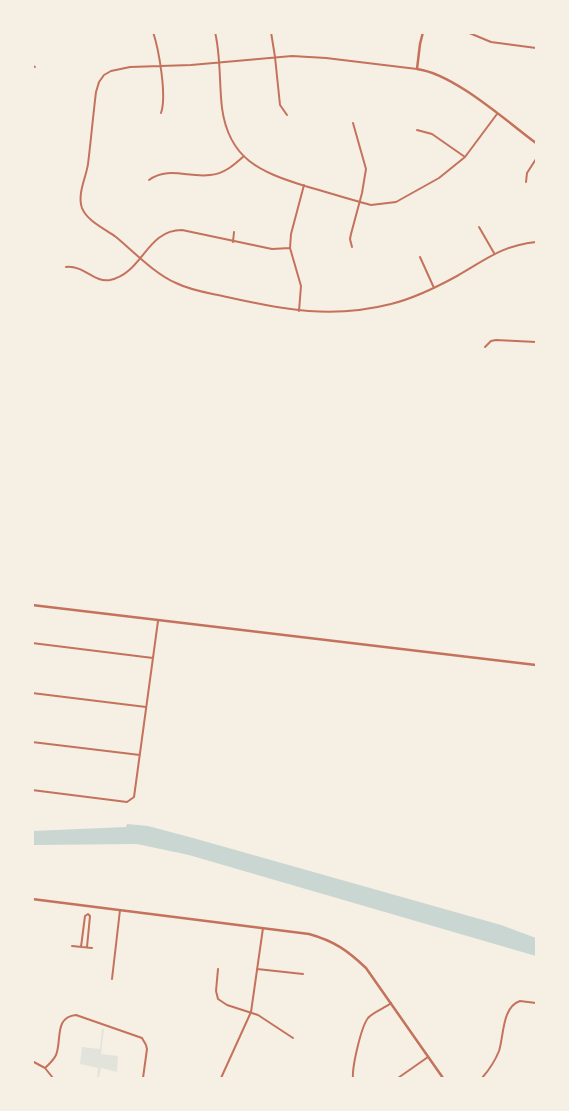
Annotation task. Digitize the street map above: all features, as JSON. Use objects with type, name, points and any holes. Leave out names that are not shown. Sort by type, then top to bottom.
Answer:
[{"type":"street","points":[[153,32],[160,66],[164,106],[161,114]]},
{"type":"street","points":[[215,32],[226,125],[233,142],[244,156],[271,175],[360,202],[371,204],[396,202],[439,178],[465,157],[498,114]]},
{"type":"street","points":[[271,32],[280,105],[287,115]]},
{"type":"street","points":[[417,69],[423,32]]},
{"type":"street","points":[[466,32],[491,42],[536,48]]},
{"type":"street","points":[[474,36],[476,32]]},
{"type":"street","points":[[536,143],[457,84],[426,70],[326,58],[292,56],[119,68],[104,75],[99,82],[96,92],[88,164],[80,196],[81,207],[87,216],[174,283],[188,288],[268,306],[299,311],[333,312],[360,310],[392,304],[434,288],[494,254],[515,245],[536,242]]},
{"type":"street","points":[[352,247],[350,239],[360,202],[366,169],[353,123]]},
{"type":"street","points":[[417,130],[432,134],[465,157]]},
{"type":"street","points":[[149,180],[164,172],[211,175],[230,168],[244,156]]},
{"type":"street","points":[[526,182],[528,173],[536,159]]},
{"type":"street","points":[[299,311],[300,277],[290,248],[291,234],[304,185]]},
{"type":"street","points":[[479,227],[494,254]]},
{"type":"street","points":[[66,267],[74,266],[99,279],[110,280],[124,275],[157,238],[172,230],[182,230],[272,249],[290,248]]},
{"type":"street","points":[[233,242],[234,232]]},
{"type":"street","points":[[420,258],[434,288]]},
{"type":"street","points":[[485,347],[491,341],[496,340],[536,342]]},
{"type":"street","points":[[32,604],[536,665]]},
{"type":"street","points":[[32,790],[127,802],[132,800],[135,795],[158,619]]},
{"type":"street","points":[[32,643],[153,658]]},
{"type":"street","points":[[32,693],[146,707]]},
{"type":"street","points":[[32,742],[140,755]]},
{"type":"street","points":[[32,899],[309,934],[335,943],[366,968],[443,1078]]},
{"type":"street","points":[[87,948],[89,906]]},
{"type":"street","points":[[112,979],[120,910]]},
{"type":"street","points":[[81,947],[85,916],[88,914]]},
{"type":"street","points":[[221,1078],[251,1012],[263,928]]},
{"type":"street","points":[[72,946],[92,948]]},
{"type":"street","points":[[218,969],[216,991],[218,999],[228,1005],[258,1015],[293,1038]]},
{"type":"street","points":[[257,969],[303,974]]},
{"type":"street","points":[[482,1078],[493,1064],[498,1052],[510,1009],[517,1002],[536,1003]]},
{"type":"street","points":[[353,1078],[364,1025],[368,1017],[391,1003]]},
{"type":"street","points":[[45,1068],[55,1057],[60,1026],[67,1018],[76,1016],[139,1036],[145,1041],[147,1049],[143,1078]]},
{"type":"street","points":[[398,1078],[428,1057]]},
{"type":"street","points":[[32,1061],[45,1068],[53,1078]]},
{"type":"shaded area","points":[[127,824],[148,826],[193,838],[501,925],[536,938],[536,956],[189,855],[137,844],[33,845],[33,831],[126,827]]},
{"type":"shaded area","points":[[102,1029],[104,1029],[101,1054],[118,1056],[117,1072],[101,1068],[99,1078],[97,1078],[98,1068],[80,1064],[82,1047],[100,1049]]}]
